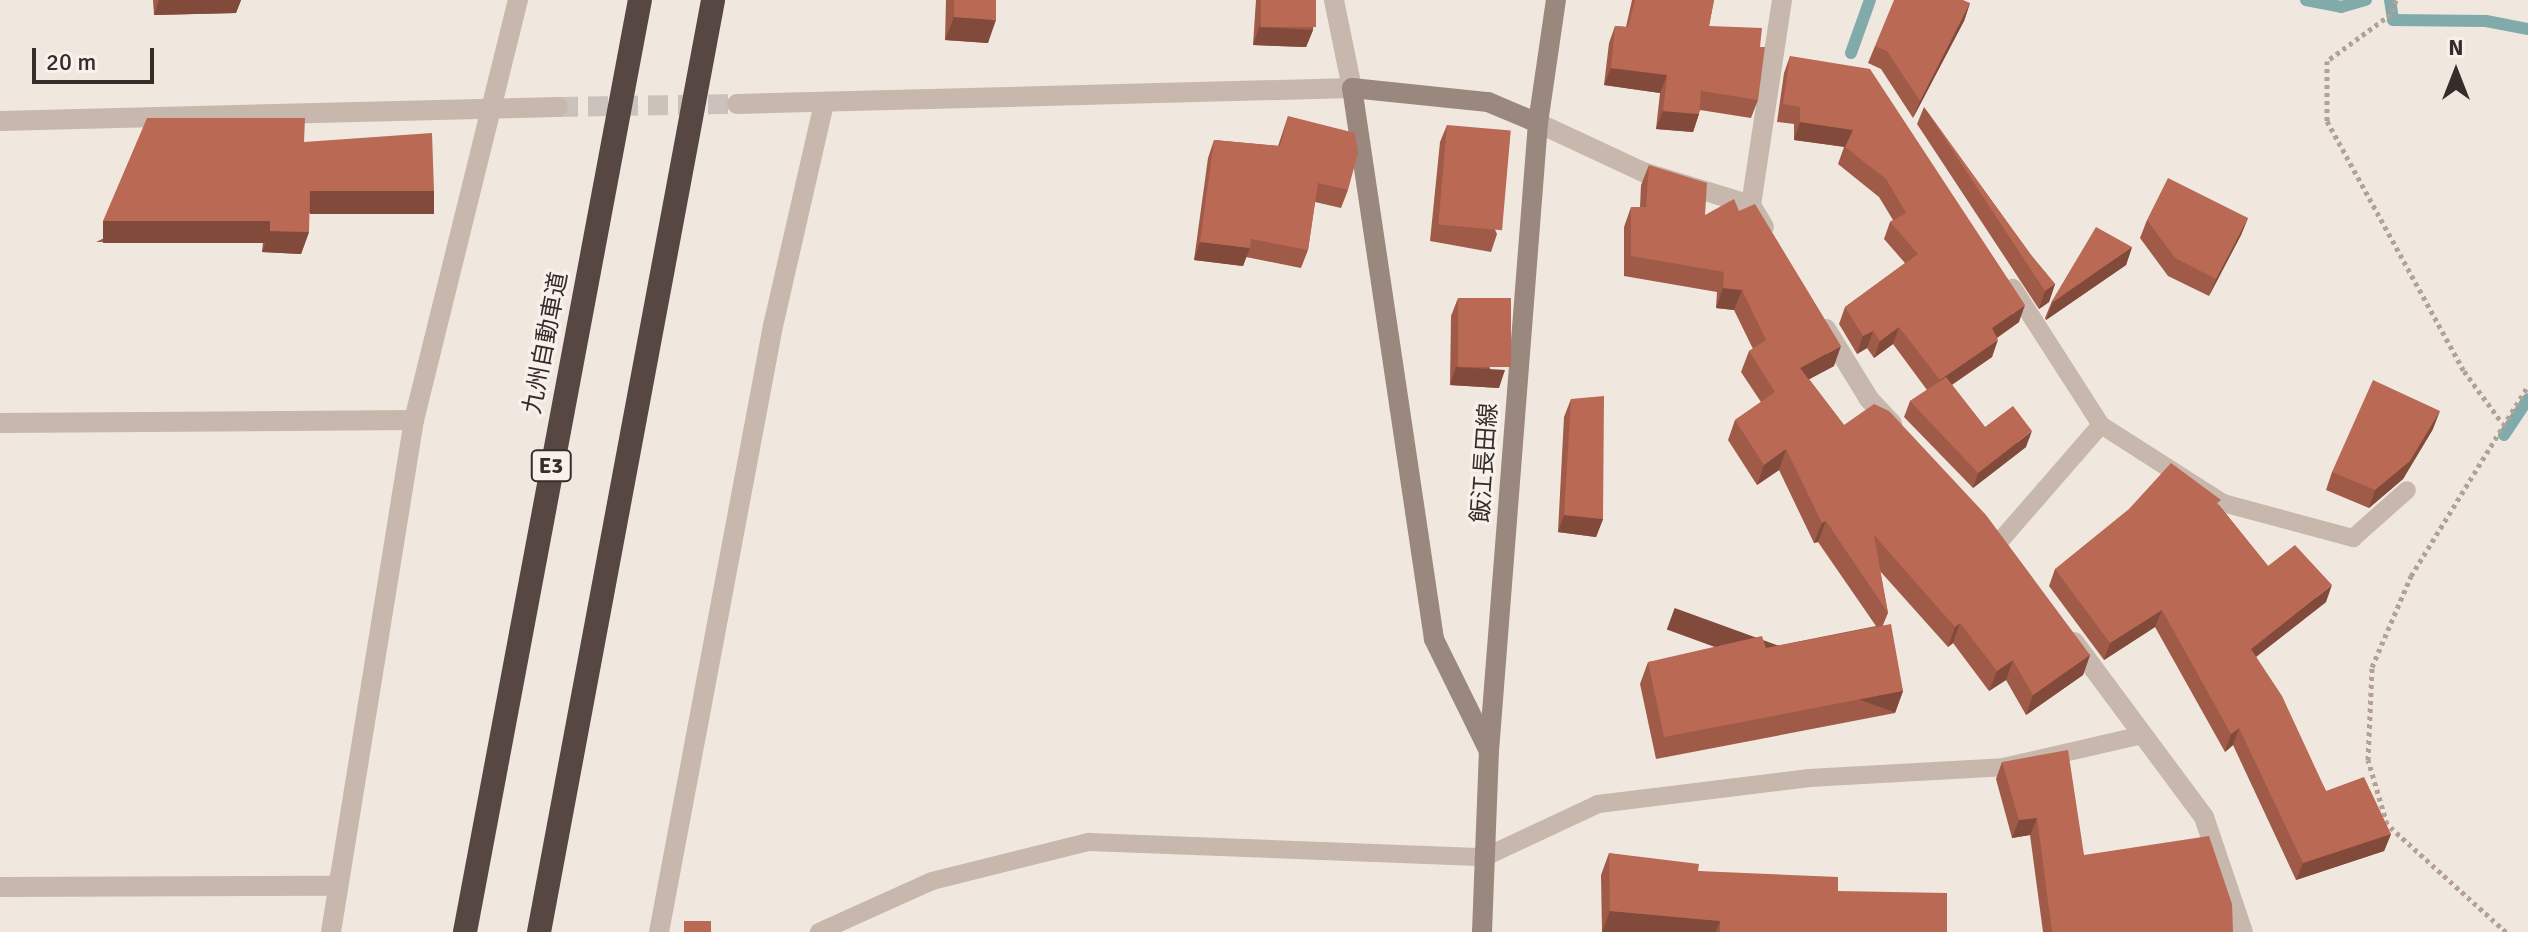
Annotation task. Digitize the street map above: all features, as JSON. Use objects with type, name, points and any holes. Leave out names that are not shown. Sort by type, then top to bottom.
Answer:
[{"type":"highway","name":"九州自動車道","points":[[465,932],[640,0]]},
{"type":"highway","points":[[539,932],[713,0]]},
{"type":"main road","name":"飯江長田線","points":[[1482,932],[1489,751],[1538,123],[1556,0]]},
{"type":"main road","points":[[1489,751],[1434,639],[1352,88],[1488,102],[1538,123]]},
{"type":"street","points":[[331,932],[336,886],[414,420],[494,107],[518,0]]},
{"type":"street","points":[[737,104],[1352,88],[1334,0]]},
{"type":"street","points":[[1751,205],[1780,60],[1782,0]]},
{"type":"street","points":[[659,932],[773,326],[824,104]]},
{"type":"street","points":[[0,121],[558,107]]},
{"type":"street","points":[[1538,123],[1643,172],[1751,205],[1775,244]]},
{"type":"street","points":[[1814,309],[1869,399],[1910,442]]},
{"type":"street","points":[[0,423],[414,420]]},
{"type":"street","points":[[1995,535],[2014,561]]},
{"type":"street","points":[[2063,627],[2204,817],[2243,932]]},
{"type":"street","points":[[0,887],[336,886]]},
{"type":"lane","points":[[2001,270],[2101,425],[2223,503],[2353,538],[2407,490]]},
{"type":"lane","points":[[1995,535],[2101,425]]},
{"type":"lane","points":[[819,932],[932,881],[1089,842],[1485,857],[1598,804],[1809,778],[2003,767],[2143,735]]},
{"type":"path","points":[[2396,0],[2391,14],[2327,61],[2327,121],[2464,371],[2502,423]]},
{"type":"path","points":[[2506,932],[2387,824],[2368,760],[2372,667],[2411,576],[2502,423],[2528,386]]},
{"type":"building","points":[[954,0],[996,0],[996,20],[954,17]]},
{"type":"building","points":[[1261,0],[1316,0],[1316,27],[1261,27]]},
{"type":"building","points":[[1635,0],[1714,0],[1709,26],[1762,28],[1760,47],[1765,47],[1758,100],[1701,91],[1699,114],[1663,111],[1667,75],[1611,68],[1615,26],[1628,27]]},
{"type":"building","points":[[1894,0],[1963,0],[1970,3],[1920,101],[1887,51],[1875,46]]},
{"type":"building","points":[[1790,56],[1870,69],[2025,305],[1992,328],[1998,340],[1940,380],[1899,327],[1880,341],[1873,331],[1863,336],[1845,307],[1918,254],[1890,222],[1906,213],[1886,179],[1845,147],[1853,130],[1800,122],[1800,107],[1783,104]]},
{"type":"building","points":[[1924,107],[2055,284],[2045,291]]},
{"type":"building","points":[[1288,116],[1355,133],[1358,153],[1348,190],[1318,183],[1308,250],[1251,239],[1250,248],[1200,242],[1214,140],[1280,146]]},
{"type":"building","points":[[147,118],[305,118],[304,142],[432,133],[434,191],[310,191],[309,232],[270,231],[270,221],[103,221]]},
{"type":"building","points":[[1447,125],[1511,131],[1502,230],[1438,225]]},
{"type":"building","points":[[1649,165],[1707,183],[1705,215],[1734,199],[1739,211],[1755,204],[1841,346],[1800,368],[1844,425],[1874,404],[1889,411],[1986,515],[2090,655],[2033,695],[2013,660],[1997,671],[1960,623],[1955,627],[1874,535],[1888,613],[1826,521],[1822,523],[1786,449],[1764,465],[1735,420],[1775,392],[1749,351],[1766,340],[1742,290],[1723,288],[1724,272],[1631,256],[1631,207],[1646,207]]},
{"type":"building","points":[[2168,178],[2248,218],[2216,279],[2175,258],[2147,220]]},
{"type":"building","points":[[2096,227],[2132,247],[2053,302],[2052,301]]},
{"type":"building","points":[[1458,298],[1511,298],[1511,367],[1458,367]]},
{"type":"building","points":[[1946,377],[1985,427],[2013,406],[2032,431],[1978,473],[1910,401]]},
{"type":"building","points":[[2373,380],[2440,411],[2410,461],[2375,490],[2332,472]]},
{"type":"building","points":[[1604,396],[1603,519],[1564,515],[1571,399]]},
{"type":"building","points":[[2171,463],[2221,500],[2217,503],[2268,566],[2295,545],[2332,585],[2251,649],[2282,696],[2326,791],[2364,777],[2391,834],[2303,863],[2239,728],[2231,734],[2162,610],[2110,643],[2055,569],[2129,509]]},
{"type":"building","points":[[1891,624],[1903,691],[1664,737],[1648,662],[1762,636],[1766,648]]},
{"type":"building","points":[[2068,750],[2084,855],[2209,836],[2232,904],[2233,932],[2052,932],[2037,818],[2019,820],[2002,762]]},
{"type":"building","points":[[1609,853],[1699,864],[1698,871],[1838,877],[1838,891],[1947,893],[1947,932],[1720,932],[1720,921],[1610,911]]},
{"type":"building","points":[[684,921],[711,921],[711,932],[684,932]]},
{"type":"waterway","points":[[1851,53],[1870,0]]},
{"type":"waterway","points":[[2306,0],[2341,7],[2366,0]]},
{"type":"waterway","points":[[2390,0],[2393,20],[2486,21],[2528,29]]},
{"type":"waterway","points":[[2504,435],[2528,399]]},
{"type":"tunnel","points":[[558,107],[737,104]]}]
